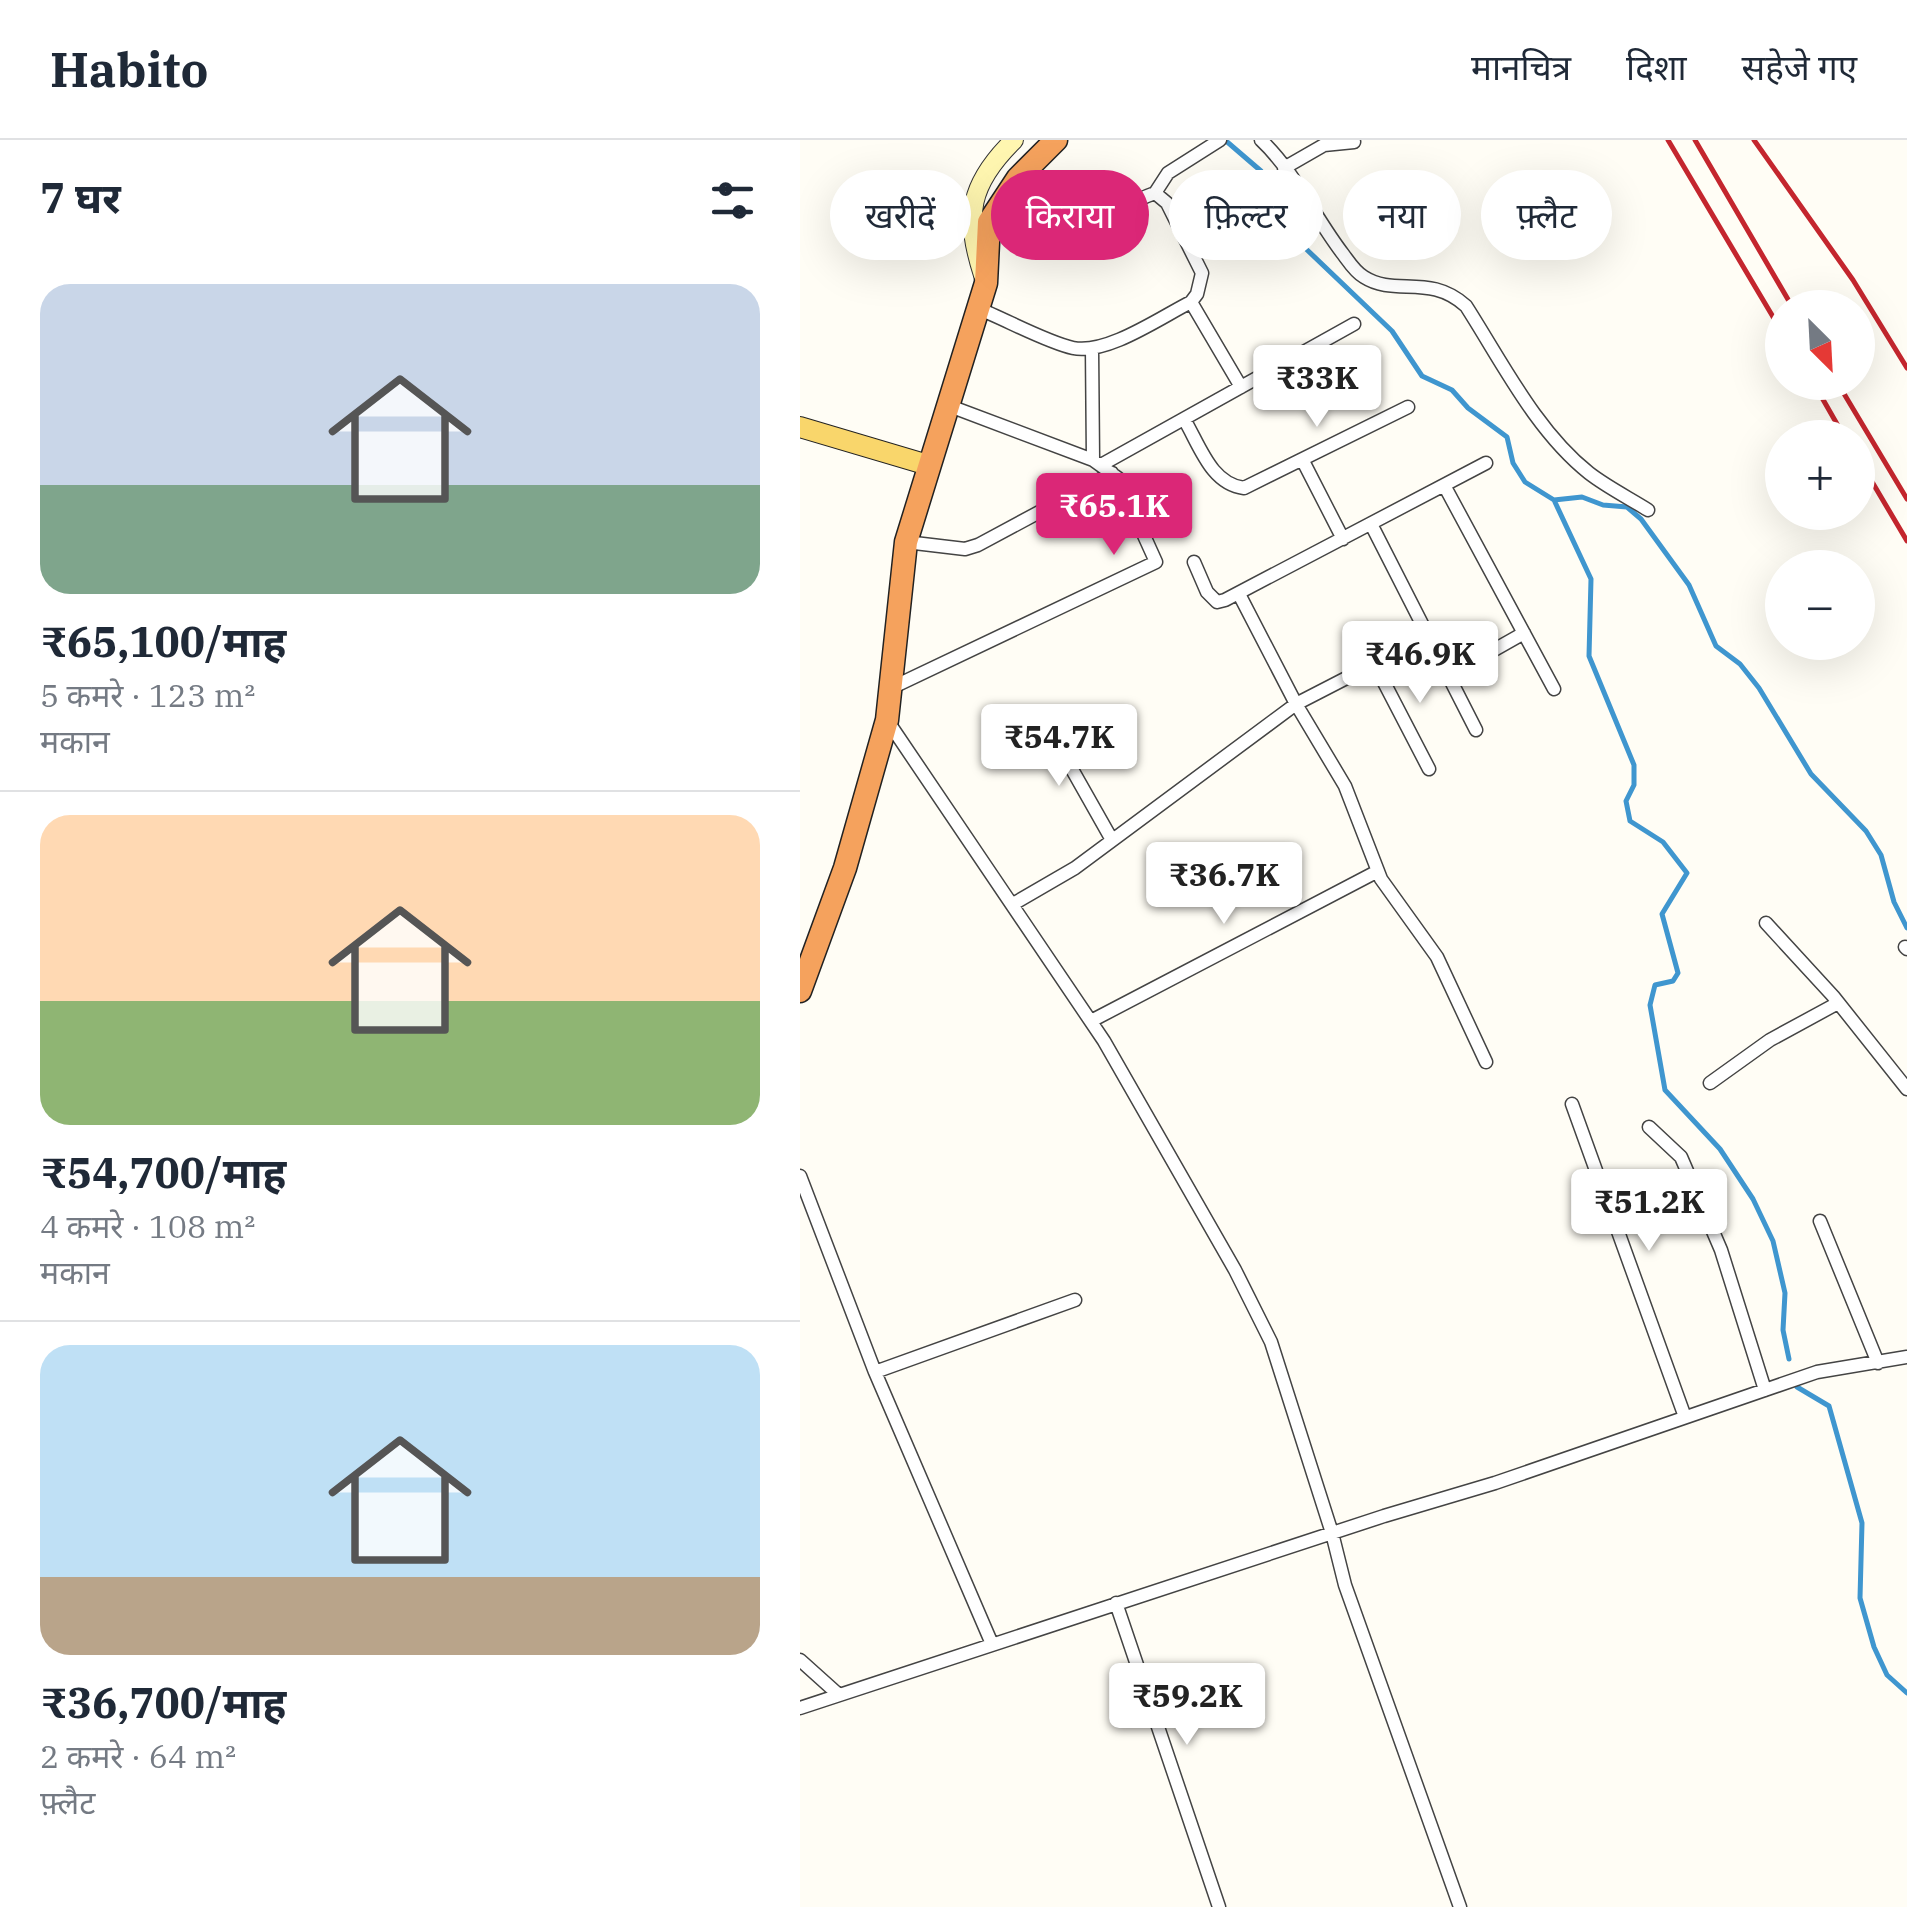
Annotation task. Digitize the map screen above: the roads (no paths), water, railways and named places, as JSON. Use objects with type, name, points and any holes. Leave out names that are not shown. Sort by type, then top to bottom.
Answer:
[{"type":"highway","points":[[800,991],[845,868],[887,720],[906,542],[986,283],[989,222],[1032,162],[1056,140]]},
{"type":"main road","points":[[800,428],[928,464]]},
{"type":"street","points":[[986,283],[970,221],[973,204],[992,163],[1014,140]]},
{"type":"street","points":[[989,222],[1038,230],[1088,228],[1129,202],[1155,193],[1168,173],[1220,140]]},
{"type":"street","points":[[1261,140],[1358,273],[1377,282],[1435,288],[1453,294],[1466,306],[1545,426],[1576,462],[1648,510]]},
{"type":"street","points":[[1284,168],[1324,145],[1354,142]]},
{"type":"street","points":[[977,308],[1074,348],[1092,348],[1110,344],[1190,302],[1202,274],[1167,203],[1155,193]]},
{"type":"street","points":[[1190,302],[1241,387]]},
{"type":"street","points":[[906,542],[964,548],[978,545],[1102,466],[1354,324]]},
{"type":"street","points":[[1092,348],[1102,466]]},
{"type":"street","points":[[892,688],[1156,562],[1118,478],[1102,466],[947,405]]},
{"type":"street","points":[[1184,419],[1214,472],[1228,486],[1244,488],[1408,408]]},
{"type":"street","points":[[1303,461],[1343,538]]},
{"type":"street","points":[[1194,562],[1211,598],[1217,602],[1486,463]]},
{"type":"street","points":[[1444,485],[1554,688]]},
{"type":"street","points":[[1371,524],[1476,730]]},
{"type":"street","points":[[1239,594],[1296,704],[1345,786],[1387,889],[1437,956],[1486,1062]]},
{"type":"street","points":[[1448,676],[1524,633]]},
{"type":"street","points":[[1013,904],[1076,868],[1296,704],[1428,636]]},
{"type":"street","points":[[1374,663],[1429,769]]},
{"type":"street","points":[[1042,718],[1112,840]]},
{"type":"street","points":[[887,720],[1090,1021],[1198,1204],[1270,1342],[1345,1585],[1460,1907]]},
{"type":"street","points":[[1090,1021],[1378,871]]},
{"type":"street","points":[[1766,923],[1838,1002],[1907,1090]]},
{"type":"street","points":[[1710,1083],[1770,1040],[1838,1002]]},
{"type":"street","points":[[1572,1104],[1685,1417]]},
{"type":"street","points":[[1648,1127],[1681,1156],[1721,1250],[1765,1390]]},
{"type":"street","points":[[800,1176],[875,1372],[992,1644]]},
{"type":"street","points":[[1820,1220],[1878,1364]]},
{"type":"street","points":[[875,1372],[1075,1300]]},
{"type":"street","points":[[800,1708],[1495,1483],[1817,1372],[1907,1357]]},
{"type":"street","points":[[1116,1603],[1219,1907]]},
{"type":"street","points":[[800,1660],[838,1695]]},
{"type":"waterway","points":[[1225,140],[1261,171],[1303,246],[1392,331],[1422,376],[1452,390],[1468,408],[1507,437],[1513,463],[1525,482],[1554,500],[1591,579],[1589,656],[1634,765],[1634,785],[1626,801],[1630,821],[1663,842],[1687,873],[1662,914],[1678,973],[1673,981],[1655,985],[1650,1005],[1665,1090],[1720,1149],[1753,1199],[1773,1241],[1785,1293],[1783,1330],[1789,1359]]},
{"type":"waterway","points":[[1554,500],[1582,497],[1603,505],[1627,507],[1641,519],[1689,585],[1716,646],[1740,664],[1811,774],[1866,831],[1881,855],[1894,902],[1907,928]]},
{"type":"waterway","points":[[1797,1387],[1829,1406],[1862,1523],[1860,1598],[1874,1647],[1887,1675],[1907,1693]]},
{"type":"railway","points":[[1668,140],[1765,303]]},
{"type":"railway","points":[[1695,140],[1782,290]]},
{"type":"railway","points":[[1754,140],[1853,280],[1907,368]]},
{"type":"railway","points":[[1823,400],[1835,420]]},
{"type":"railway","points":[[1848,400],[1907,499]]},
{"type":"railway","points":[[1875,487],[1907,541]]}]
